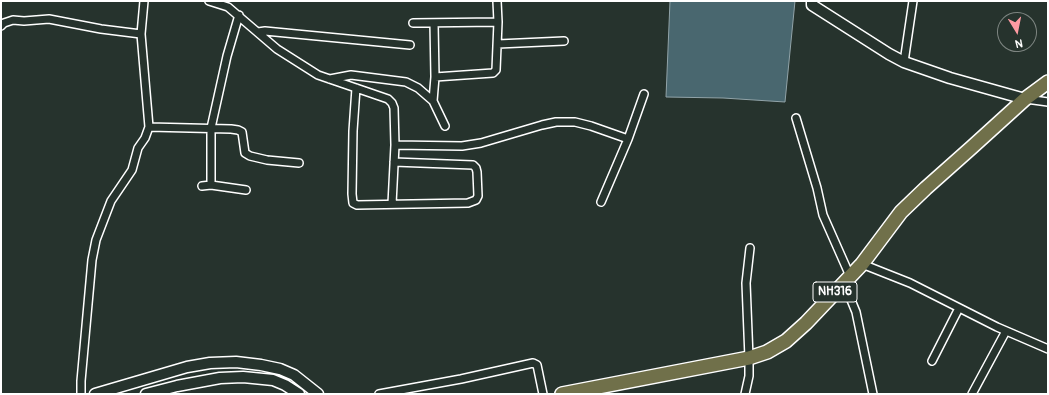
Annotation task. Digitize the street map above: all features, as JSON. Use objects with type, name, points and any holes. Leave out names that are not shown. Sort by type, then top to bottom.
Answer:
[{"type":"highway","name":"NH316","points":[[562,394],[588,391],[750,358],[767,352],[786,341],[806,323],[862,264],[901,212],[1024,98],[1048,82]]},
{"type":"main road","points":[[812,1],[812,5],[904,62],[950,78],[1024,98]]},
{"type":"main road","points":[[94,394],[188,367],[210,363],[236,362],[280,369],[294,375],[318,394]]},
{"type":"main road","points":[[146,394],[176,386],[220,378],[242,377],[272,380],[285,385],[299,394]]},
{"type":"street","points":[[82,394],[80,381],[92,260],[96,240],[111,201],[132,170],[138,148],[145,138],[148,127],[148,104],[141,34],[144,1]]},
{"type":"street","points":[[209,1],[228,7],[277,49],[318,75],[388,99],[392,103],[394,108],[392,204]]},
{"type":"street","points":[[435,77],[493,72],[496,70],[498,67],[497,1]]},
{"type":"street","points":[[904,62],[913,1]]},
{"type":"street","points":[[212,185],[211,128],[238,15]]},
{"type":"street","points":[[1,26],[13,20],[24,21],[49,19],[100,29],[141,34]]},
{"type":"street","points":[[433,100],[435,77],[434,22]]},
{"type":"street","points":[[413,23],[498,22]]},
{"type":"street","points":[[258,32],[266,31],[410,45]]},
{"type":"street","points":[[498,44],[564,41]]},
{"type":"street","points":[[330,79],[351,75],[406,82],[418,88],[433,100],[445,126]]},
{"type":"street","points":[[356,88],[353,131],[352,199],[354,203],[468,203],[476,200],[478,196],[477,172],[476,168],[473,166],[394,162]]},
{"type":"street","points":[[601,202],[628,139],[644,94]]},
{"type":"street","points":[[1024,98],[1048,102]]},
{"type":"street","points":[[796,118],[817,188],[823,216],[847,280],[856,312],[873,394]]},
{"type":"street","points":[[394,145],[462,146],[481,143],[542,124],[556,122],[575,122],[628,139]]},
{"type":"street","points":[[148,127],[231,129],[242,132],[245,153],[250,156],[267,160],[299,163]]},
{"type":"street","points":[[202,186],[212,185],[246,190]]},
{"type":"street","points":[[745,394],[749,376],[750,358],[746,310],[746,284],[750,248]]},
{"type":"street","points":[[862,264],[910,283],[1006,331],[1048,349]]},
{"type":"street","points":[[932,361],[959,308]]},
{"type":"street","points":[[972,394],[1006,331]]},
{"type":"street","points":[[379,394],[401,392],[533,363],[537,365],[543,394]]},
{"type":"water","points":[[670,1],[795,1],[785,102],[723,98],[666,97]]}]
